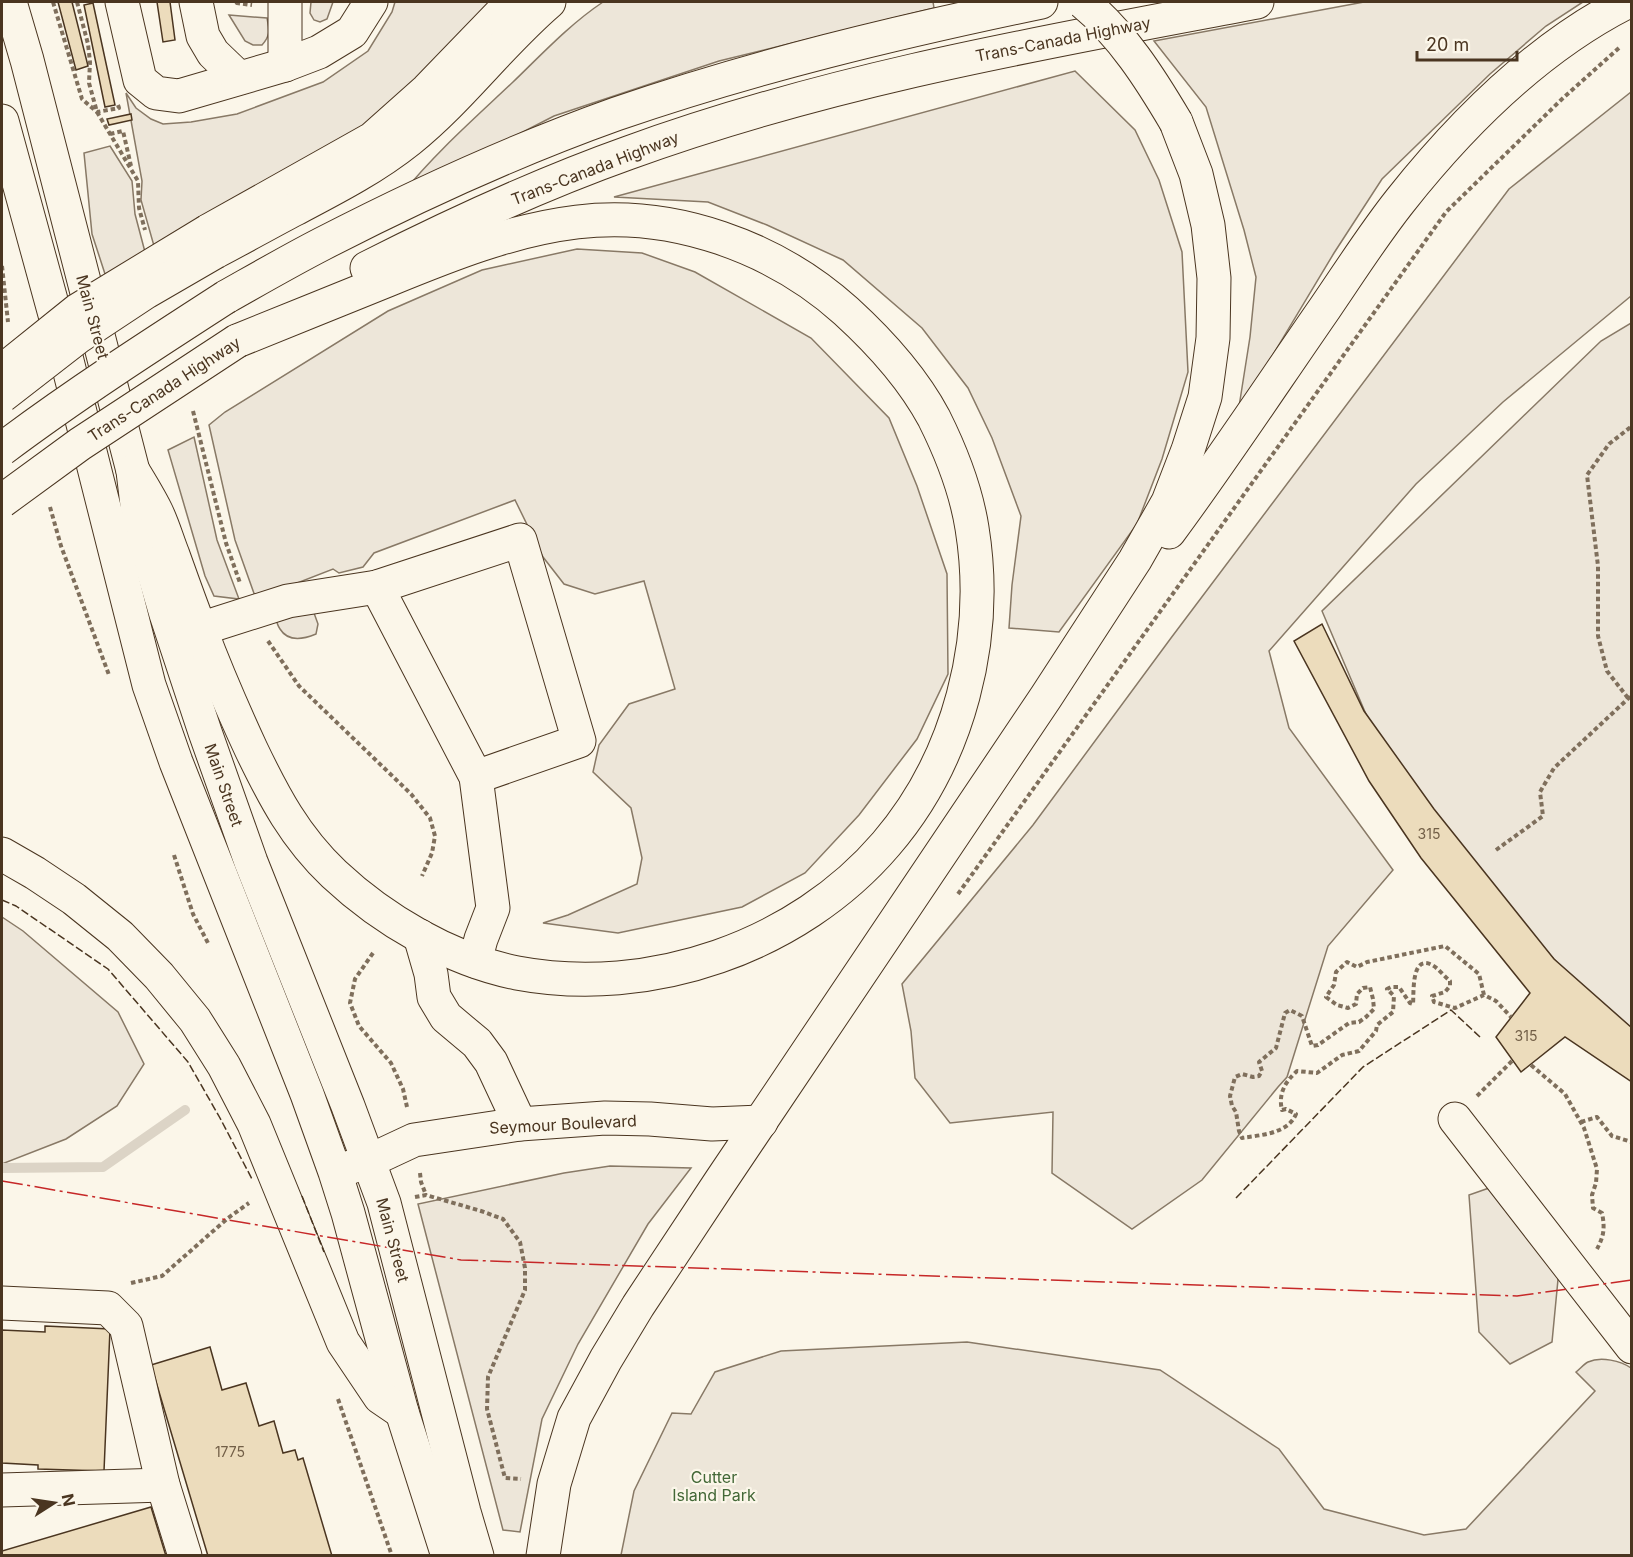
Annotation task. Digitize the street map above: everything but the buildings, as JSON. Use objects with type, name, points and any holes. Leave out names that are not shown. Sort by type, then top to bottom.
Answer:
[{"type":"main road","name":"Main Street","points":[[10,2],[133,471],[139,522],[166,614],[251,862],[369,1161],[388,1217],[477,1556]]},
{"type":"main road","points":[[122,2],[140,80],[156,93],[178,96],[285,65],[319,52],[352,32],[371,2]]},
{"type":"main road","points":[[196,2],[203,36],[213,53],[239,78]]},
{"type":"main road","points":[[319,52],[340,23],[347,2]]},
{"type":"main road","points":[[2,396],[78,336],[146,292],[212,242],[372,139],[427,90],[512,2]]},
{"type":"main road","points":[[2,371],[78,310],[212,242],[336,188],[374,165],[443,110],[527,20],[549,2]]},
{"type":"main road","points":[[2,449],[65,402],[226,297],[320,245],[514,153],[615,114],[720,80],[922,26],[1041,2]]},
{"type":"main road","points":[[543,1556],[554,1484],[574,1418],[606,1359],[638,1306],[1046,697],[1135,560],[1167,502],[1188,450],[1205,397],[1213,338],[1214,278],[1208,225],[1196,174],[1176,122],[1149,76],[1127,48],[1083,2]]},
{"type":"main road","name":"Trans-Canada Highway","points":[[2,501],[80,444],[237,341],[338,283],[433,234],[530,191],[629,152],[833,90],[932,66],[1066,38],[1257,2]]},
{"type":"main road","points":[[1046,697],[1185,510],[1400,202],[1439,155],[1484,108],[1520,75],[1569,37],[1627,2]]},
{"type":"main road","points":[[270,3],[285,65]]},
{"type":"main road","name":"Main Street","points":[[2,121],[60,333],[149,686],[176,762],[307,1094],[335,1172],[402,1412],[447,1556]]},
{"type":"main road","points":[[133,471],[159,515],[230,704],[275,800],[299,835],[332,872],[371,906],[420,936],[475,961],[514,972],[563,978],[612,979],[664,971],[717,958],[764,938],[807,913],[847,883],[886,844],[919,799],[944,753],[963,698],[974,641],[977,579],[972,525],[956,466],[932,415],[902,369],[870,332],[832,298],[791,269],[747,248],[705,233],[662,224],[618,220],[578,222],[538,229],[450,255],[237,341]]},
{"type":"main road","points":[[200,629],[288,601],[377,587],[520,540],[579,741],[476,777]]},
{"type":"main road","points":[[377,587],[476,777],[493,908],[475,961]]},
{"type":"main road","points":[[2,854],[74,899],[120,936],[159,976],[195,1020],[224,1066],[254,1124],[343,1342],[380,1397],[402,1412]]},
{"type":"main road","points":[[420,936],[431,974],[434,997],[446,1017],[477,1043],[491,1062],[520,1124]]},
{"type":"main road","name":"Seymour Boulevard","points":[[335,1172],[369,1161],[414,1140],[520,1124],[605,1118],[712,1124],[761,1122]]},
{"type":"main road","points":[[1455,1119],[1632,1347]]},
{"type":"main road","points":[[2,1303],[108,1308],[126,1326],[163,1485],[185,1556]]},
{"type":"main road","points":[[2,1490],[163,1485]]},
{"type":"path","points":[[53,2],[82,99],[97,112]]},
{"type":"path","points":[[236,2],[270,3]]},
{"type":"path","points":[[952,902],[1446,212],[1561,100],[1623,44]]},
{"type":"path","points":[[110,134],[123,131],[133,173]]},
{"type":"path","points":[[1496,849],[1543,816],[1540,792],[1554,768],[1630,696],[1607,671],[1598,636],[1599,566],[1587,475],[1609,444],[1632,426]]},
{"type":"path","points":[[251,612],[279,659],[299,686],[411,794],[430,818],[435,836],[432,853],[422,876]]},
{"type":"path","points":[[1484,995],[1479,974],[1444,946],[1366,962],[1357,967],[1347,962],[1336,972],[1334,985],[1326,996],[1337,1005],[1348,1008],[1356,1004],[1357,994],[1363,988],[1370,987],[1374,1009],[1359,1022],[1349,1023],[1318,1045],[1312,1046],[1302,1016],[1290,1010],[1285,1013],[1276,1048],[1259,1062],[1262,1071],[1259,1076],[1242,1074],[1235,1077],[1230,1096],[1242,1138],[1287,1127],[1296,1114],[1286,1109],[1282,1110],[1281,1107],[1284,1086],[1290,1077],[1297,1071],[1317,1073],[1342,1054],[1359,1051],[1376,1031],[1377,1025],[1393,1012],[1394,996],[1387,989],[1399,987],[1413,1004],[1415,971],[1420,965],[1433,965],[1450,981],[1450,987],[1445,992],[1432,996],[1434,1002],[1455,1008],[1484,995],[1497,1001],[1511,1017]]},
{"type":"path","points":[[373,953],[355,979],[350,1003],[359,1026],[392,1063],[403,1089]]},
{"type":"path","points":[[1455,1119],[1513,1060]]},
{"type":"path","points":[[1531,1065],[1565,1094],[1581,1122],[1597,1169],[1596,1184],[1592,1195],[1593,1208],[1602,1214],[1604,1237],[1576,1275]]},
{"type":"path","points":[[1581,1122],[1597,1117],[1612,1136],[1632,1142]]},
{"type":"path","points":[[420,1175],[426,1195],[503,1219],[520,1242],[525,1268],[525,1290],[488,1377],[487,1409],[505,1478],[529,1480]]},
{"type":"path","points":[[128,1284],[162,1276],[228,1218],[256,1199]]},
{"type":"path","points":[[337,1396],[392,1556]]},
{"type":"green space","points":[[311,2],[333,2],[327,19],[320,22],[314,20],[310,13]]},
{"type":"green space","points":[[395,2],[494,2],[367,128],[154,246],[141,200],[142,181],[126,93],[136,108],[151,119],[163,124],[237,114],[323,82],[368,51],[392,12]]},
{"type":"green space","points":[[603,2],[933,2],[934,8],[719,61],[554,116],[402,194],[442,150],[546,50]]},
{"type":"green space","points":[[1364,2],[1583,2],[1546,26],[1490,74],[1382,179],[1334,253],[1238,413],[1250,337],[1256,277],[1206,107],[1154,41]]},
{"type":"green space","points":[[229,15],[267,18],[269,32],[262,45],[253,45],[245,41]]},
{"type":"green space","points":[[1075,71],[1135,130],[1159,180],[1182,252],[1188,372],[1162,459],[1137,524],[1059,632],[1009,628],[1021,516],[992,438],[968,388],[922,328],[843,260],[767,225],[708,202],[614,197]]},
{"type":"green space","points":[[1631,92],[1631,296],[1503,402],[1416,484],[1269,651],[1289,728],[1393,870],[1328,946],[1287,1077],[1202,1180],[1132,1229],[1052,1173],[1053,1112],[950,1123],[915,1078],[911,1031],[902,984],[1033,825],[1509,189]]},
{"type":"green space","points":[[110,146],[132,181],[135,214],[145,252],[106,277],[92,234],[84,153]]},
{"type":"green space","points":[[577,249],[642,253],[695,272],[811,338],[889,418],[917,486],[947,574],[948,674],[917,739],[859,815],[805,873],[742,907],[618,933],[543,923],[568,915],[637,884],[642,858],[631,808],[593,772],[599,745],[629,704],[675,689],[644,581],[595,594],[564,584],[543,557],[515,500],[374,553],[363,567],[339,573],[333,569],[256,599],[235,540],[209,425],[225,412],[388,311],[482,270]]},
{"type":"green space","points":[[1631,323],[1631,1027],[1582,991],[1496,893],[1371,726],[1322,611],[1601,341]]},
{"type":"green space","points":[[194,437],[217,540],[239,599],[214,596],[205,576],[168,450]]},
{"type":"green space","points":[[314,613],[318,624],[316,634],[301,638],[292,638],[283,633],[275,615]]},
{"type":"green space","points":[[2,917],[23,931],[118,1012],[144,1064],[117,1106],[66,1139],[2,1164]]},
{"type":"green space","points":[[610,1166],[691,1168],[648,1224],[578,1344],[542,1419],[520,1532],[503,1530],[418,1204],[564,1173]]},
{"type":"green space","points":[[1492,1187],[1559,1269],[1552,1342],[1510,1364],[1479,1332],[1469,1195]]},
{"type":"green space","name":"Cutter Island Park","points":[[967,1342],[1160,1370],[1279,1449],[1324,1509],[1424,1535],[1466,1529],[1595,1391],[1576,1372],[1593,1360],[1616,1361],[1631,1368],[1631,1555],[621,1555],[634,1491],[672,1413],[691,1414],[715,1372],[781,1351]]},
{"type":"waterway","points":[[2,1168],[103,1167],[185,1110]]},
{"type":"fence","points":[[2,900],[16,906],[108,969],[188,1062],[252,1179]]},
{"type":"fence","points":[[1236,1198],[1363,1067],[1451,1010],[1480,1037]]},
{"type":"fence","points":[[302,1196],[324,1252]]},
{"type":"power","points":[[2,1181],[461,1260],[1517,1296],[1632,1280]]}]
